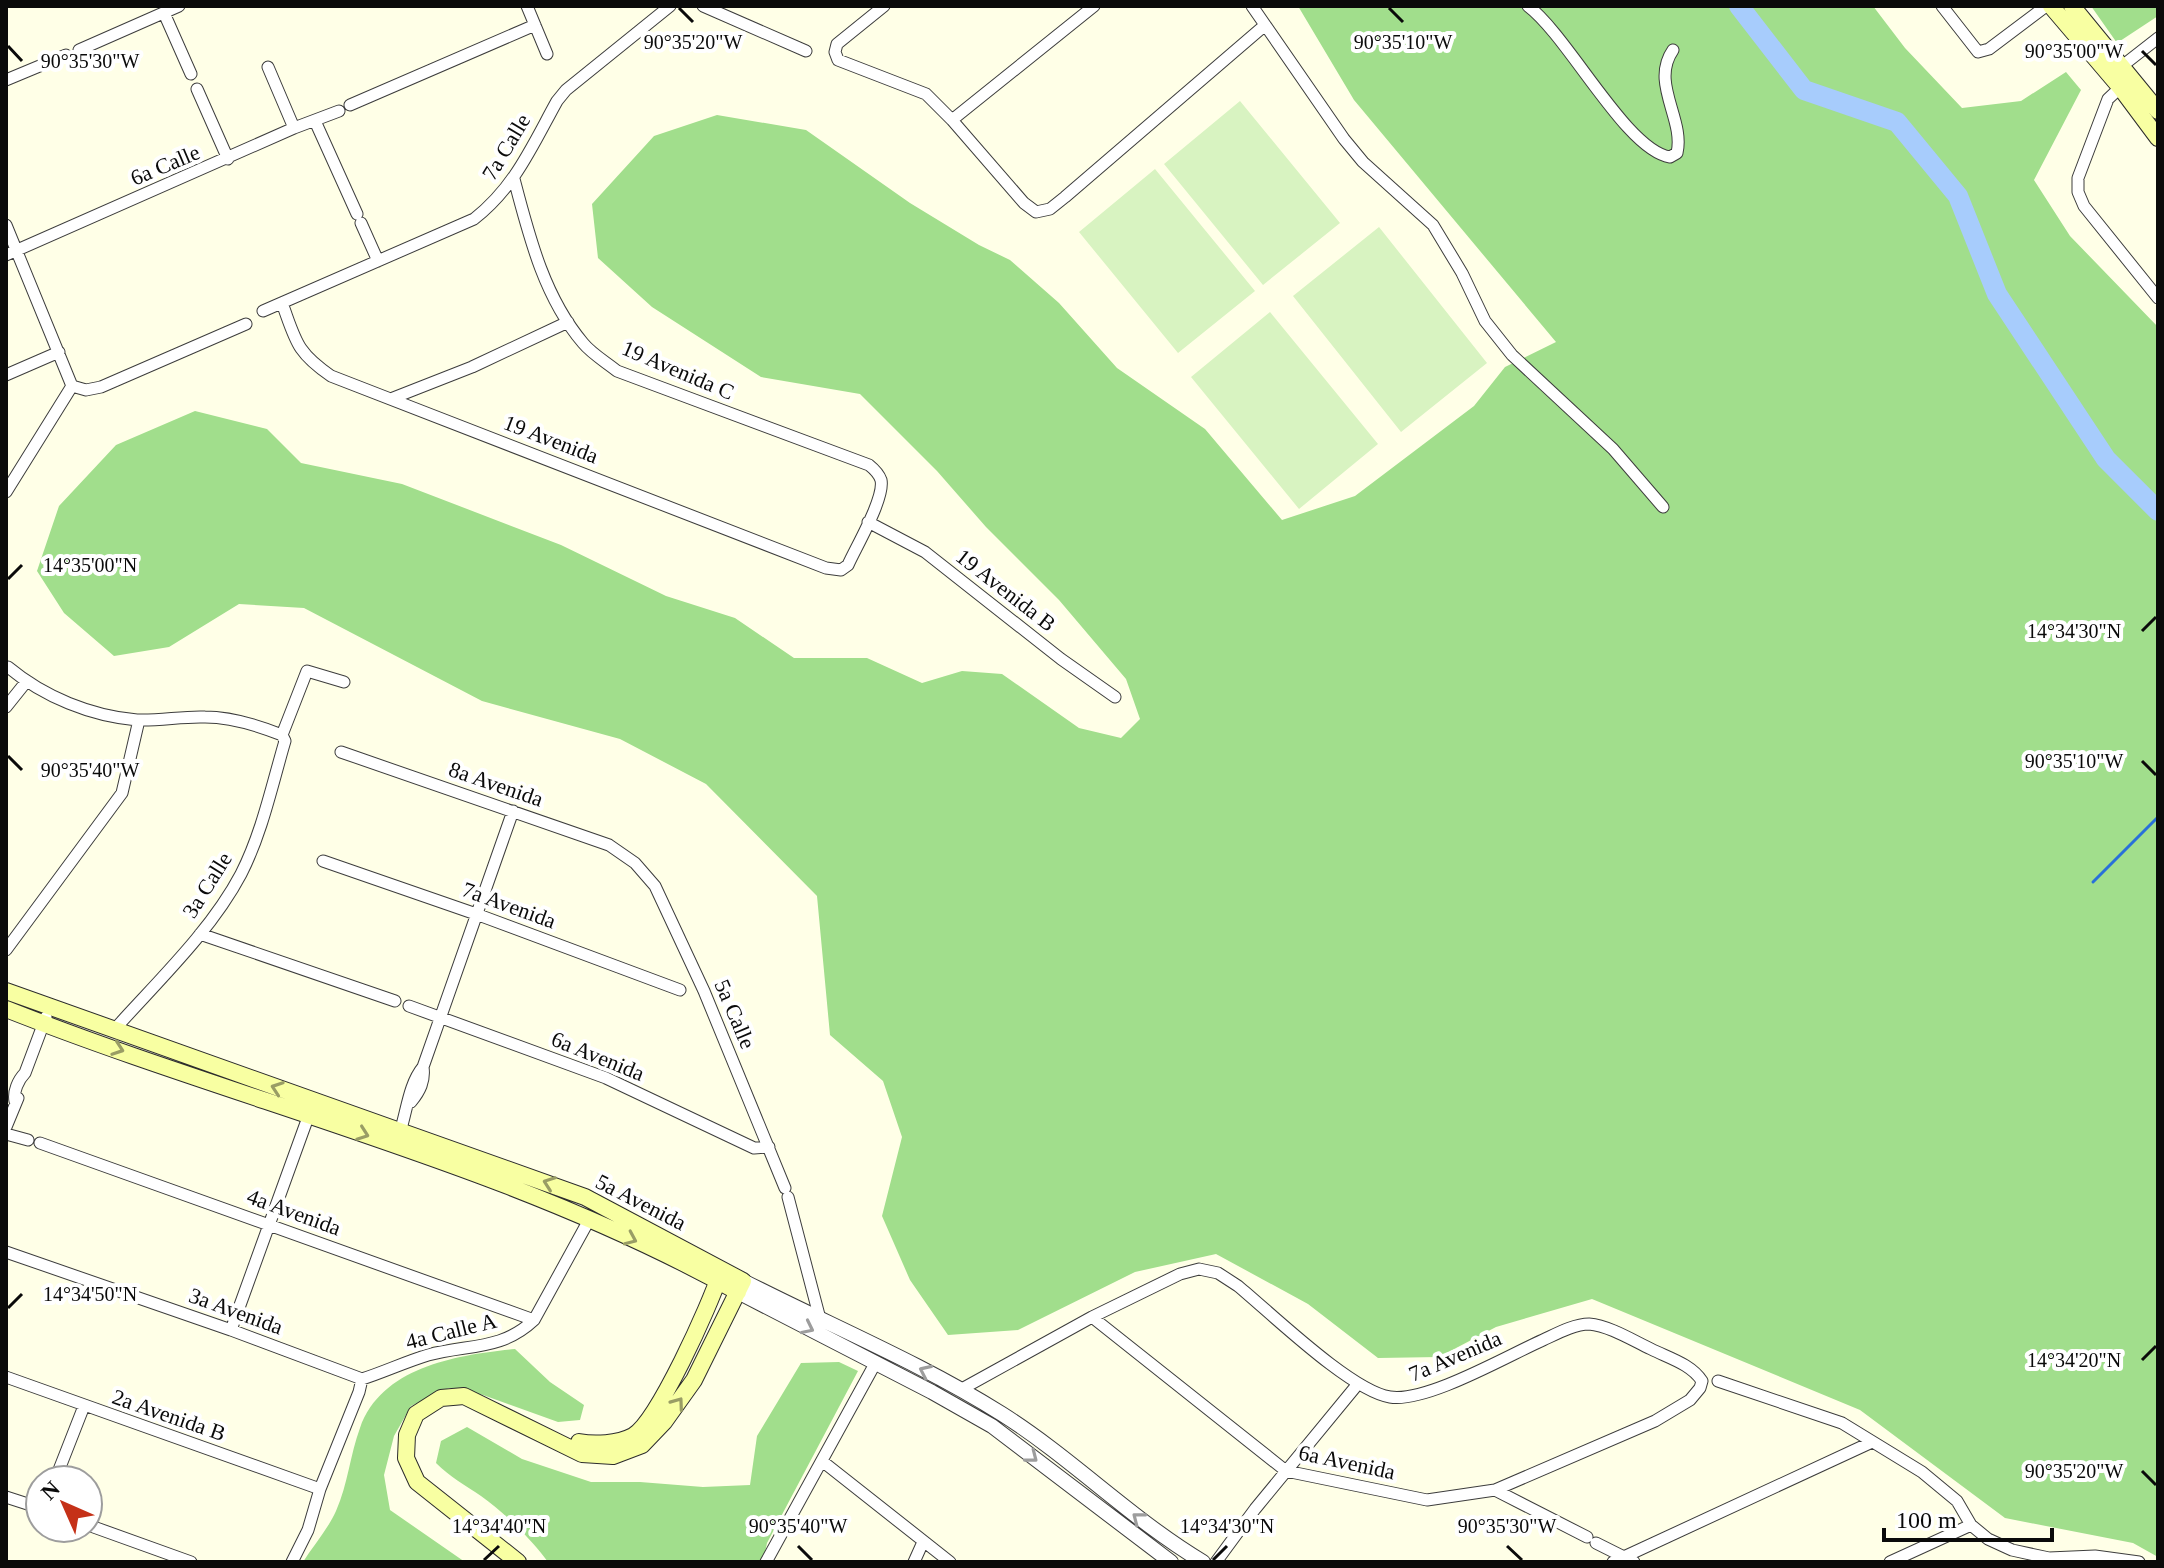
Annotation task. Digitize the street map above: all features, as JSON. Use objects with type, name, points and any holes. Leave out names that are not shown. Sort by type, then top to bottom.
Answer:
[{"type":"main road","points":[[2048,6],[2158,111]]},
{"type":"main road","points":[[2072,6],[2121,76],[2158,138]]},
{"type":"main road","name":"5a Avenida","points":[[6,991],[47,1015],[311,1108],[400,1132],[585,1197],[741,1286]]},
{"type":"main road","name":"5a Avenida","points":[[6,1009],[114,1030],[541,1198],[720,1275]]},
{"type":"main road","points":[[541,1436],[595,1445],[633,1436],[653,1414],[720,1275]]},
{"type":"main road","points":[[516,1561],[417,1482],[406,1458],[407,1435],[416,1414],[441,1398],[464,1396],[582,1454],[613,1456],[642,1445],[664,1422],[694,1380],[741,1286]]},
{"type":"street","points":[[79,50],[179,6]]},
{"type":"street","points":[[527,6],[547,54]]},
{"type":"street","name":"7a Calle","points":[[263,311],[474,219],[496,201],[514,179],[566,90],[670,6]]},
{"type":"street","points":[[703,6],[806,51]]},
{"type":"street","points":[[884,6],[837,44],[835,55],[842,63],[926,94],[1024,203],[1036,212],[1050,209],[1065,197],[1264,26]]},
{"type":"street","points":[[952,120],[1094,6]]},
{"type":"street","points":[[1252,6],[1324,114],[1363,162],[1433,225],[1462,273],[1485,321],[1512,355],[1613,449],[1663,507]]},
{"type":"street","points":[[1528,6],[1566,47],[1623,125],[1665,157],[1677,153],[1679,140],[1666,96],[1667,64],[1673,50]]},
{"type":"street","points":[[1942,6],[1978,52],[1989,49],[2048,6]]},
{"type":"street","points":[[164,13],[191,74]]},
{"type":"street","name":"6a Calle","points":[[12,253],[535,25]]},
{"type":"street","points":[[2158,38],[2121,76],[2108,99],[2078,178],[2078,192],[2084,206],[2158,298]]},
{"type":"street","points":[[6,80],[66,55]]},
{"type":"street","points":[[268,67],[294,128]]},
{"type":"street","points":[[197,89],[228,159]]},
{"type":"street","points":[[315,121],[378,261]]},
{"type":"street","name":"19 Avenida C","points":[[514,179],[535,257],[568,322],[585,346],[617,371],[869,465],[881,479],[879,496],[868,522]]},
{"type":"street","points":[[6,225],[12,253],[72,386]]},
{"type":"street","name":"19 Avenida","points":[[282,303],[298,345],[309,361],[331,376],[826,568],[841,570],[848,565],[868,522]]},
{"type":"street","points":[[393,398],[472,367],[568,322]]},
{"type":"street","points":[[72,386],[86,390],[101,387],[246,324]]},
{"type":"street","points":[[6,375],[59,352]]},
{"type":"street","points":[[6,492],[72,386]]},
{"type":"street","name":"19 Avenida B","points":[[868,522],[925,552],[1061,659],[1115,697]]},
{"type":"street","points":[[8,667],[26,682],[92,713],[139,720],[234,719],[282,735]]},
{"type":"street","name":"3a Calle","points":[[114,1030],[200,934],[240,876],[257,836],[285,741],[282,735],[307,671],[344,682]]},
{"type":"street","points":[[6,707],[26,682]]},
{"type":"street","points":[[6,950],[122,793],[139,720]]},
{"type":"street","name":"8a Avenida","points":[[341,752],[609,845],[635,863]]},
{"type":"street","points":[[400,1132],[410,1104],[425,1077],[423,1067],[513,811]]},
{"type":"street","name":"7a Avenida","points":[[323,861],[680,990]]},
{"type":"street","name":"5a Calle","points":[[635,863],[655,886],[704,991],[769,1147],[787,1193],[820,1319]]},
{"type":"street","points":[[200,934],[395,1001]]},
{"type":"street","name":"6a Avenida","points":[[409,1006],[606,1078],[754,1148],[769,1147]]},
{"type":"street","points":[[6,1127],[17,1088],[47,1015]]},
{"type":"street","points":[[231,1330],[311,1108]]},
{"type":"street","name":"4a Avenida","points":[[6,1134],[269,1224],[534,1320]]},
{"type":"street","name":"4a Calle A","points":[[362,1379],[429,1355],[496,1344],[523,1330],[534,1320],[589,1220]]},
{"type":"street","name":"3a Avenida","points":[[6,1252],[362,1379]]},
{"type":"street","name":"7a Avenida","points":[[1092,1317],[1180,1274],[1199,1269],[1218,1273],[1238,1286],[1357,1385],[1387,1397],[1407,1399],[1435,1389],[1560,1332],[1587,1324],[1616,1332],[1683,1364],[1702,1381]]},
{"type":"street","name":"5a Avenida","points":[[741,1286],[820,1319],[960,1390],[1012,1421],[1146,1524],[1203,1562]]},
{"type":"street","name":"5a Avenida","points":[[741,1286],[1004,1435],[1171,1562]]},
{"type":"street","points":[[960,1390],[1092,1317]]},
{"type":"street","name":"6a Avenida","points":[[1092,1317],[1286,1471],[1427,1500],[1495,1490],[1655,1421],[1690,1400],[1702,1381]]},
{"type":"street","points":[[766,1562],[876,1362]]},
{"type":"street","name":"2a Avenida B","points":[[6,1377],[320,1489]]},
{"type":"street","points":[[292,1562],[308,1530],[320,1489],[362,1379]]},
{"type":"street","points":[[1718,1381],[1823,1414],[1842,1423],[1922,1472],[1957,1501],[1971,1525],[1988,1539],[2018,1551],[2049,1558],[2095,1556],[2139,1562]]},
{"type":"street","points":[[1216,1562],[1357,1385]]},
{"type":"street","points":[[61,1464],[84,1406]]},
{"type":"street","points":[[1004,1435],[1012,1421]]},
{"type":"street","points":[[1495,1490],[1592,1540],[1623,1561],[1872,1442]]},
{"type":"street","points":[[822,1461],[950,1562]]},
{"type":"street","points":[[1890,1562],[1971,1525]]},
{"type":"street","points":[[104,1531],[191,1562]]},
{"type":"street","points":[[914,1562],[923,1542]]},
{"type":"green space","points":[[1298,6],[1873,6],[1905,48],[1962,108],[2021,101],[2066,72],[2081,90],[2034,180],[2070,236],[2158,327],[2158,1557],[2133,1543],[2005,1518],[1860,1410],[1592,1299],[1496,1327],[1439,1357],[1378,1358],[1308,1304],[1216,1254],[1135,1272],[1018,1330],[948,1335],[910,1280],[882,1216],[902,1137],[883,1081],[830,1035],[817,896],[706,784],[620,739],[482,701],[304,608],[239,604],[169,647],[114,656],[64,613],[37,571],[59,506],[116,445],[195,411],[267,429],[301,463],[402,484],[561,545],[666,596],[735,618],[794,658],[867,658],[922,683],[962,671],[1002,674],[1079,728],[1121,738],[1140,719],[1126,679],[1059,600],[986,527],[937,471],[860,394],[761,377],[652,307],[598,258],[592,204],[654,136],[717,115],[806,130],[910,203],[1010,260],[1059,303],[1117,368],[1205,429],[1282,520],[1355,496],[1474,406],[1505,367],[1556,342],[1354,100]]},
{"type":"green space","points":[[2091,6],[2158,6],[2158,16],[2117,43]]},
{"type":"green space","points":[[1240,101],[1340,223],[1263,285],[1164,164]]},
{"type":"green space","points":[[1155,169],[1255,291],[1178,353],[1079,232]]},
{"type":"green space","points":[[1379,227],[1487,363],[1401,432],[1293,296]]},
{"type":"green space","points":[[1270,312],[1378,444],[1299,509],[1191,377]]},
{"type":"green space","points":[[515,1349],[550,1382],[584,1405],[580,1420],[558,1422],[483,1395],[449,1388],[411,1406],[394,1436],[384,1475],[390,1510],[465,1562],[303,1562],[336,1511],[360,1428],[385,1390],[404,1377],[447,1360]]},
{"type":"green space","points":[[839,1362],[858,1371],[767,1543],[763,1562],[548,1562],[499,1510],[436,1463],[441,1441],[467,1427],[522,1459],[591,1482],[703,1487],[750,1485],[757,1436],[801,1363]]},
{"type":"waterway","points":[[1739,6],[1804,90],[1897,122],[1958,196],[1997,294],[2106,459],[2158,511]]},
{"type":"waterway","points":[[2093,882],[2158,817]]}]
